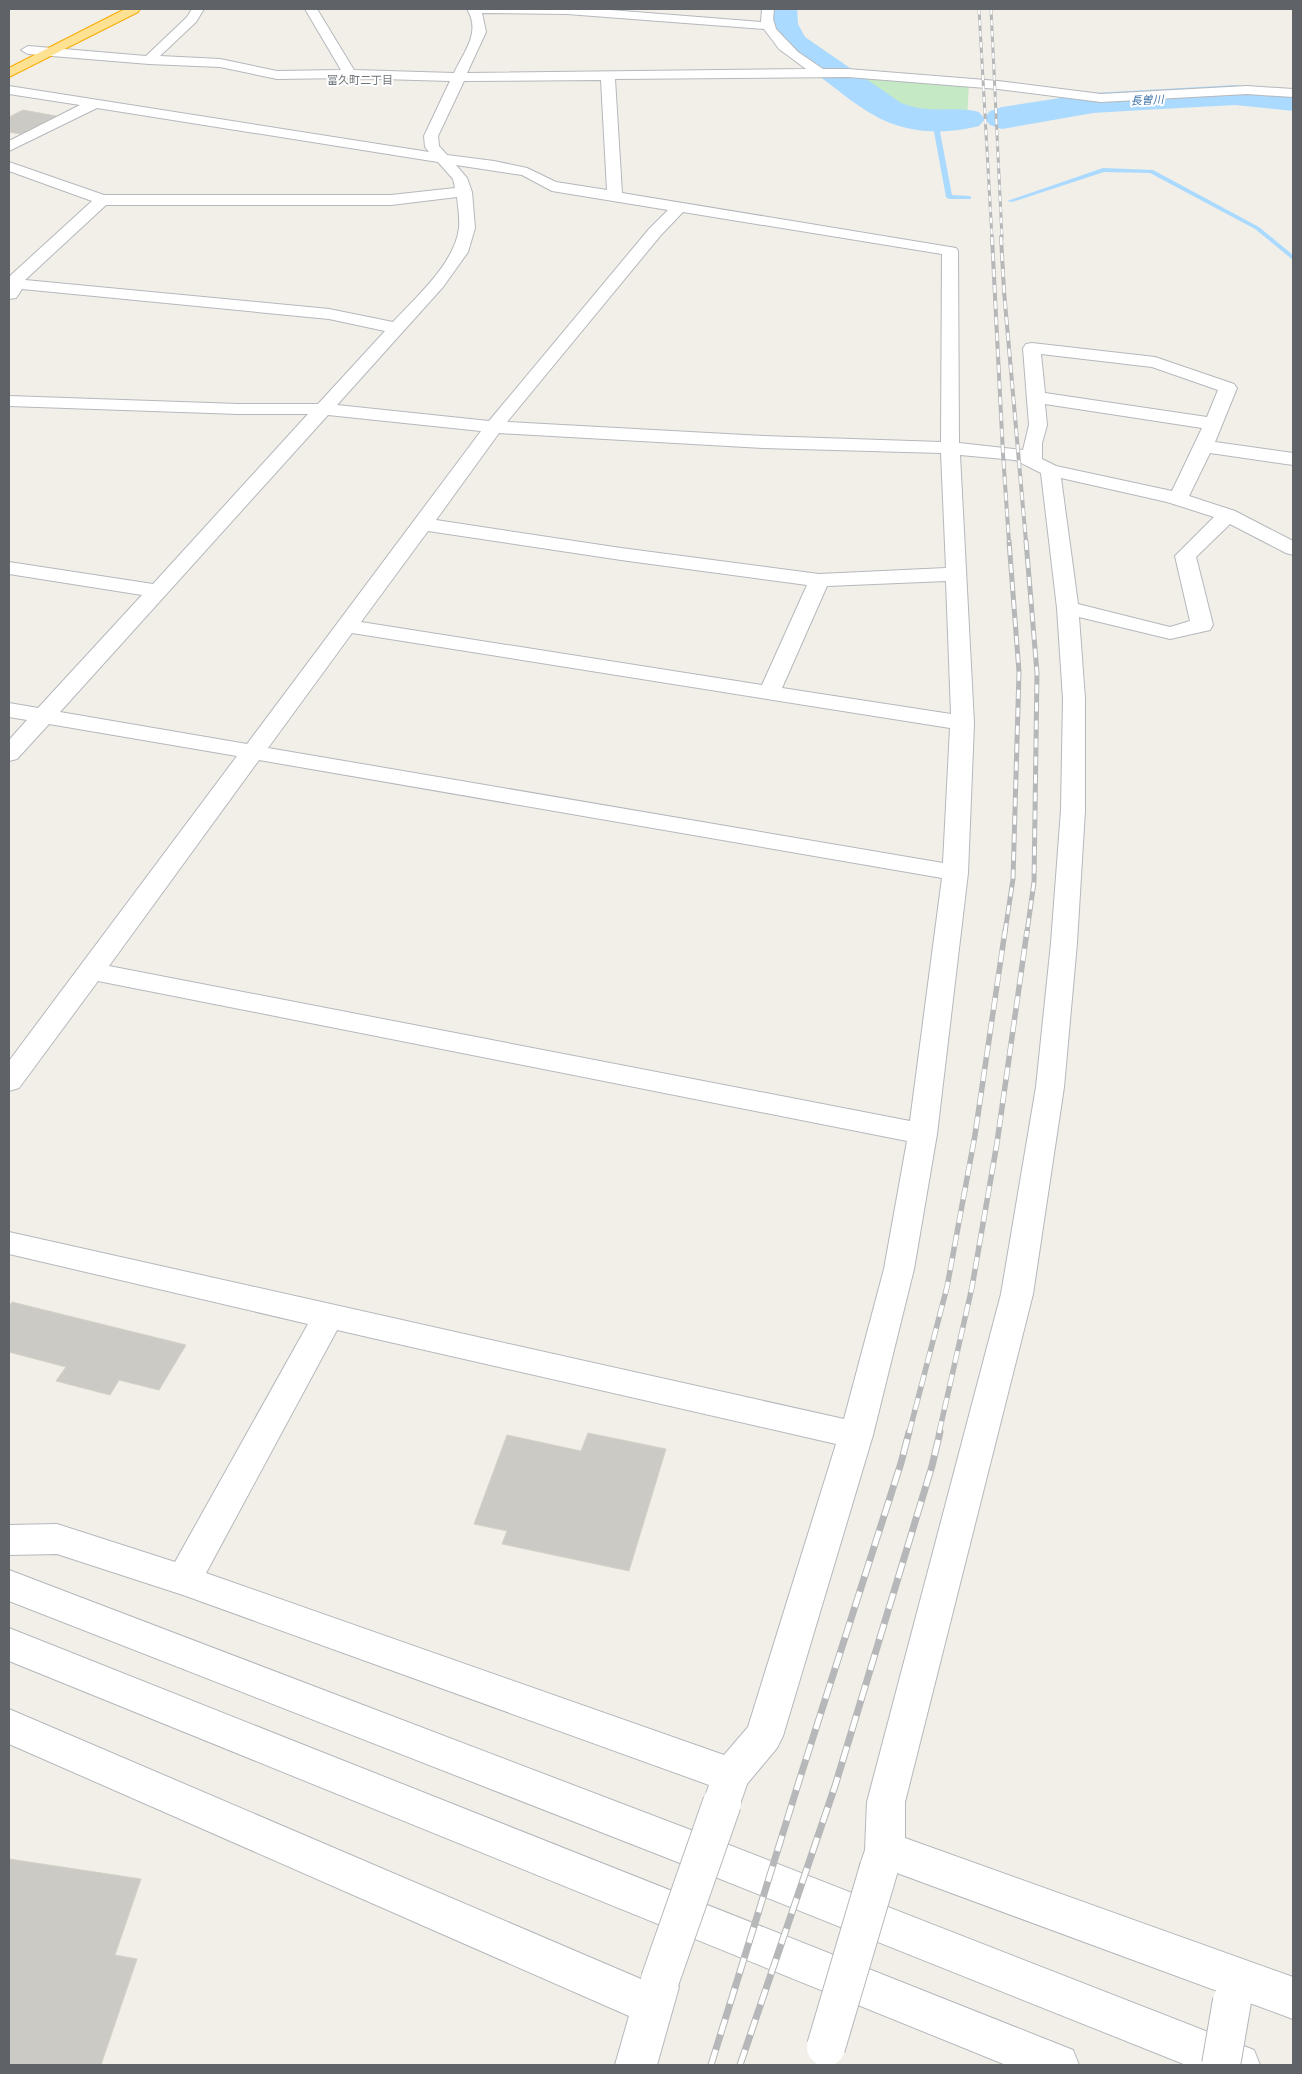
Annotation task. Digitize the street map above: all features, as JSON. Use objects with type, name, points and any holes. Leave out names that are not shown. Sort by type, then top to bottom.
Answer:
[{"type":"highway","points":[[9,60],[114,9]]},
{"type":"highway","points":[[9,74],[46,53],[134,9]]},
{"type":"street","points":[[149,60],[192,19],[198,9]]},
{"type":"street","points":[[311,9],[348,74]]},
{"type":"street","points":[[473,9],[567,10],[768,26]]},
{"type":"street","points":[[9,754],[437,284],[460,252],[466,228],[464,192],[460,178],[432,146],[432,136],[480,32],[478,16],[473,9]]},
{"type":"street","points":[[768,9],[768,26],[781,46],[823,74]]},
{"type":"street","points":[[28,50],[46,53],[149,60],[190,60],[277,75],[348,74],[460,78],[848,73],[998,85],[1101,98],[1247,90],[1293,93]]},
{"type":"street","points":[[608,76],[615,197]]},
{"type":"street","points":[[9,90],[445,159],[494,165],[527,172],[552,186],[950,251],[950,448],[963,723],[955,874],[922,1134],[899,1269],[856,1434],[764,1736],[726,1789],[656,1993],[636,2065]]},
{"type":"street","points":[[9,147],[96,103]]},
{"type":"street","points":[[9,166],[102,200],[391,200],[464,192]]},
{"type":"street","points":[[102,200],[17,278],[12,287],[330,314],[397,328]]},
{"type":"street","points":[[9,1081],[495,428],[655,232],[679,208]]},
{"type":"street","points":[[822,2056],[882,1859],[886,1802],[1017,1294],[1050,1086],[1064,942],[1073,810],[1074,699],[1068,608],[1041,466],[1033,443],[1038,425],[1032,348],[1155,362],[1228,388],[1204,446],[1178,499]]},
{"type":"street","points":[[1036,397],[1213,424]]},
{"type":"street","points":[[9,401],[228,409],[324,409],[495,428],[763,442],[950,448],[1019,455],[1041,466],[1178,499],[1228,515],[1293,549]]},
{"type":"street","points":[[1204,446],[1293,459]]},
{"type":"street","points":[[1068,608],[1170,633],[1202,625],[1185,556],[1228,515]]},
{"type":"street","points":[[423,524],[631,556],[819,580],[957,574]]},
{"type":"street","points":[[9,568],[158,591]]},
{"type":"street","points":[[768,693],[819,580]]},
{"type":"street","points":[[348,626],[963,723]]},
{"type":"street","points":[[9,710],[955,874]]},
{"type":"street","points":[[92,971],[922,1134]]},
{"type":"street","points":[[9,1243],[856,1434]]},
{"type":"street","points":[[184,1580],[329,1316]]},
{"type":"street","points":[[9,1540],[57,1539],[184,1580],[726,1789]]},
{"type":"street","points":[[9,1585],[701,1853],[1239,2065]]},
{"type":"street","points":[[9,1644],[1058,2065]]},
{"type":"street","points":[[9,1726],[656,1993]]},
{"type":"street","points":[[882,1859],[1234,1989],[1293,1998]]},
{"type":"street","points":[[1221,2065],[1234,1989]]},
{"type":"green space","points":[[835,73],[969,84],[967,119],[929,120],[905,116],[884,107]]},
{"type":"building","points":[[23,110],[56,116],[21,134],[9,132],[9,117]]},
{"type":"building","points":[[12,1302],[186,1345],[159,1390],[119,1380],[110,1395],[56,1381],[66,1367],[9,1352],[9,1307]]},
{"type":"building","points":[[588,1433],[666,1449],[629,1571],[502,1544],[507,1531],[474,1524],[507,1435],[581,1451]]},
{"type":"building","points":[[9,1859],[141,1879],[115,1955],[137,1959],[101,2065],[9,2065]]},
{"type":"waterway","name":"長曽川","points":[[782,9],[781,19],[784,28],[794,44],[889,110],[906,117],[935,121],[967,119]]},
{"type":"waterway","name":"長曽川","points":[[1002,118],[1093,103],[1143,100],[1235,95],[1293,101]]},
{"type":"waterway","points":[[935,121],[949,197],[969,198]]},
{"type":"waterway","points":[[1010,201],[1103,170],[1151,171],[1257,228],[1293,258]]},
{"type":"railway","points":[[979,9],[992,238]]},
{"type":"railway","points":[[991,9],[1002,238]]},
{"type":"railway","points":[[992,237],[1009,542]]},
{"type":"railway","points":[[1001,237],[1026,542]]},
{"type":"railway","points":[[1005,932],[1013,879],[1019,672],[1009,541]]},
{"type":"railway","points":[[1026,541],[1037,673],[1034,882],[1027,932]]},
{"type":"railway","points":[[909,1433],[947,1287],[975,1135],[1005,931]]},
{"type":"railway","points":[[939,1433],[972,1287],[997,1143],[1027,931]]},
{"type":"railway","points":[[711,2065],[800,1778],[901,1463],[909,1432]]},
{"type":"railway","points":[[740,2065],[835,1786],[932,1466],[940,1432]]},
{"type":"district","name":"富久町二丁目","points":[[360,80]]}]
